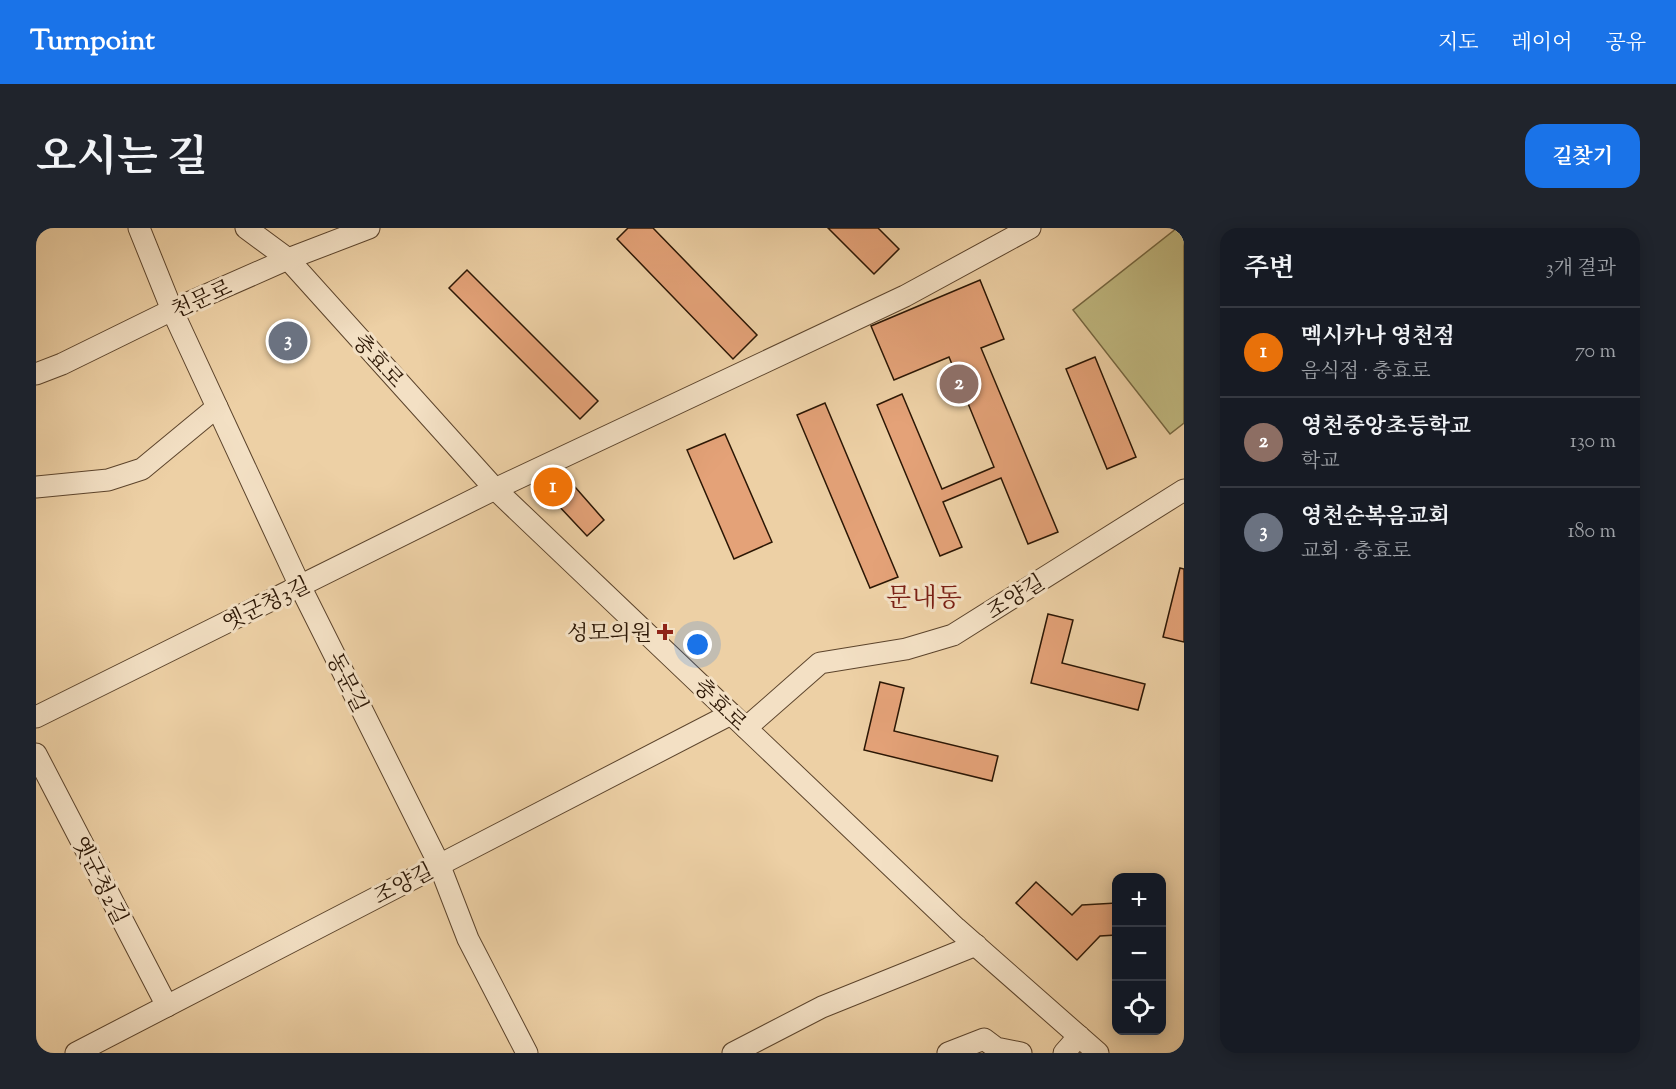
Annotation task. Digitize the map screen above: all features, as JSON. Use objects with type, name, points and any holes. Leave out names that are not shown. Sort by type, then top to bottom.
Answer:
[{"type":"street","name":"동문길","points":[[139,228],[172,310],[300,586],[439,864],[468,939],[527,1053]]},
{"type":"street","name":"충효로","points":[[246,228],[288,259],[495,489],[976,945],[1098,1053]]},
{"type":"street","name":"천문로","points":[[36,374],[288,259],[369,228]]},
{"type":"street","name":"옛군청3길","points":[[36,717],[495,489],[905,296],[1030,228]]},
{"type":"street","points":[[36,487],[108,480],[142,469],[217,407]]},
{"type":"street","name":"조양길","points":[[76,1053],[439,864],[739,721],[820,663],[906,649],[953,635],[1184,490]]},
{"type":"street","name":"옛군청2길","points":[[36,754],[166,1006]]},
{"type":"street","points":[[733,1053],[822,1007],[976,945]]},
{"type":"street","points":[[1064,1053],[1079,1036]]},
{"type":"street","points":[[948,1053],[984,1039],[996,1048],[1022,1053]]},
{"type":"shaded area","points":[[1177,228],[1184,228],[1184,423],[1170,434],[1073,310]]},
{"type":"building","points":[[628,228],[653,228],[757,335],[733,359],[617,239]]},
{"type":"building","points":[[828,228],[878,228],[899,249],[874,274]]},
{"type":"building","points":[[467,270],[598,401],[580,419],[449,288]]},
{"type":"building","points":[[980,280],[1004,339],[981,348],[1058,532],[1028,544],[1001,478],[943,502],[962,547],[940,556],[877,405],[902,394],[942,489],[994,467],[949,357],[894,380],[871,326]]},
{"type":"building","points":[[1095,357],[1136,457],[1107,469],[1066,369]]},
{"type":"building","points":[[825,403],[898,577],[870,588],[797,415]]},
{"type":"building","points":[[725,434],[772,542],[734,559],[687,450]]},
{"type":"building","points":[[560,471],[567,493],[553,499],[537,481]]},
{"type":"building","points":[[575,487],[604,520],[587,536],[557,504]]},
{"type":"building","points":[[1180,568],[1184,569],[1184,642],[1163,637]]},
{"type":"building","points":[[1048,614],[1073,620],[1062,663],[1145,684],[1138,710],[1031,683]]},
{"type":"building","points":[[880,682],[904,688],[894,731],[998,756],[992,781],[864,750]]},
{"type":"building","points":[[1036,882],[1072,915],[1082,905],[1112,903],[1112,935],[1100,936],[1077,960],[1016,903]]},
{"type":"place","name":"영천순복음교회","points":[[288,341]]},
{"type":"place","name":"영천중앙초등학교","points":[[959,384]]},
{"type":"place","name":"멕시카나 영천점","points":[[553,487]]},
{"type":"place","name":"성모의원","points":[[665,632]]},
{"type":"district","name":"문내동","points":[[924,597]]}]
